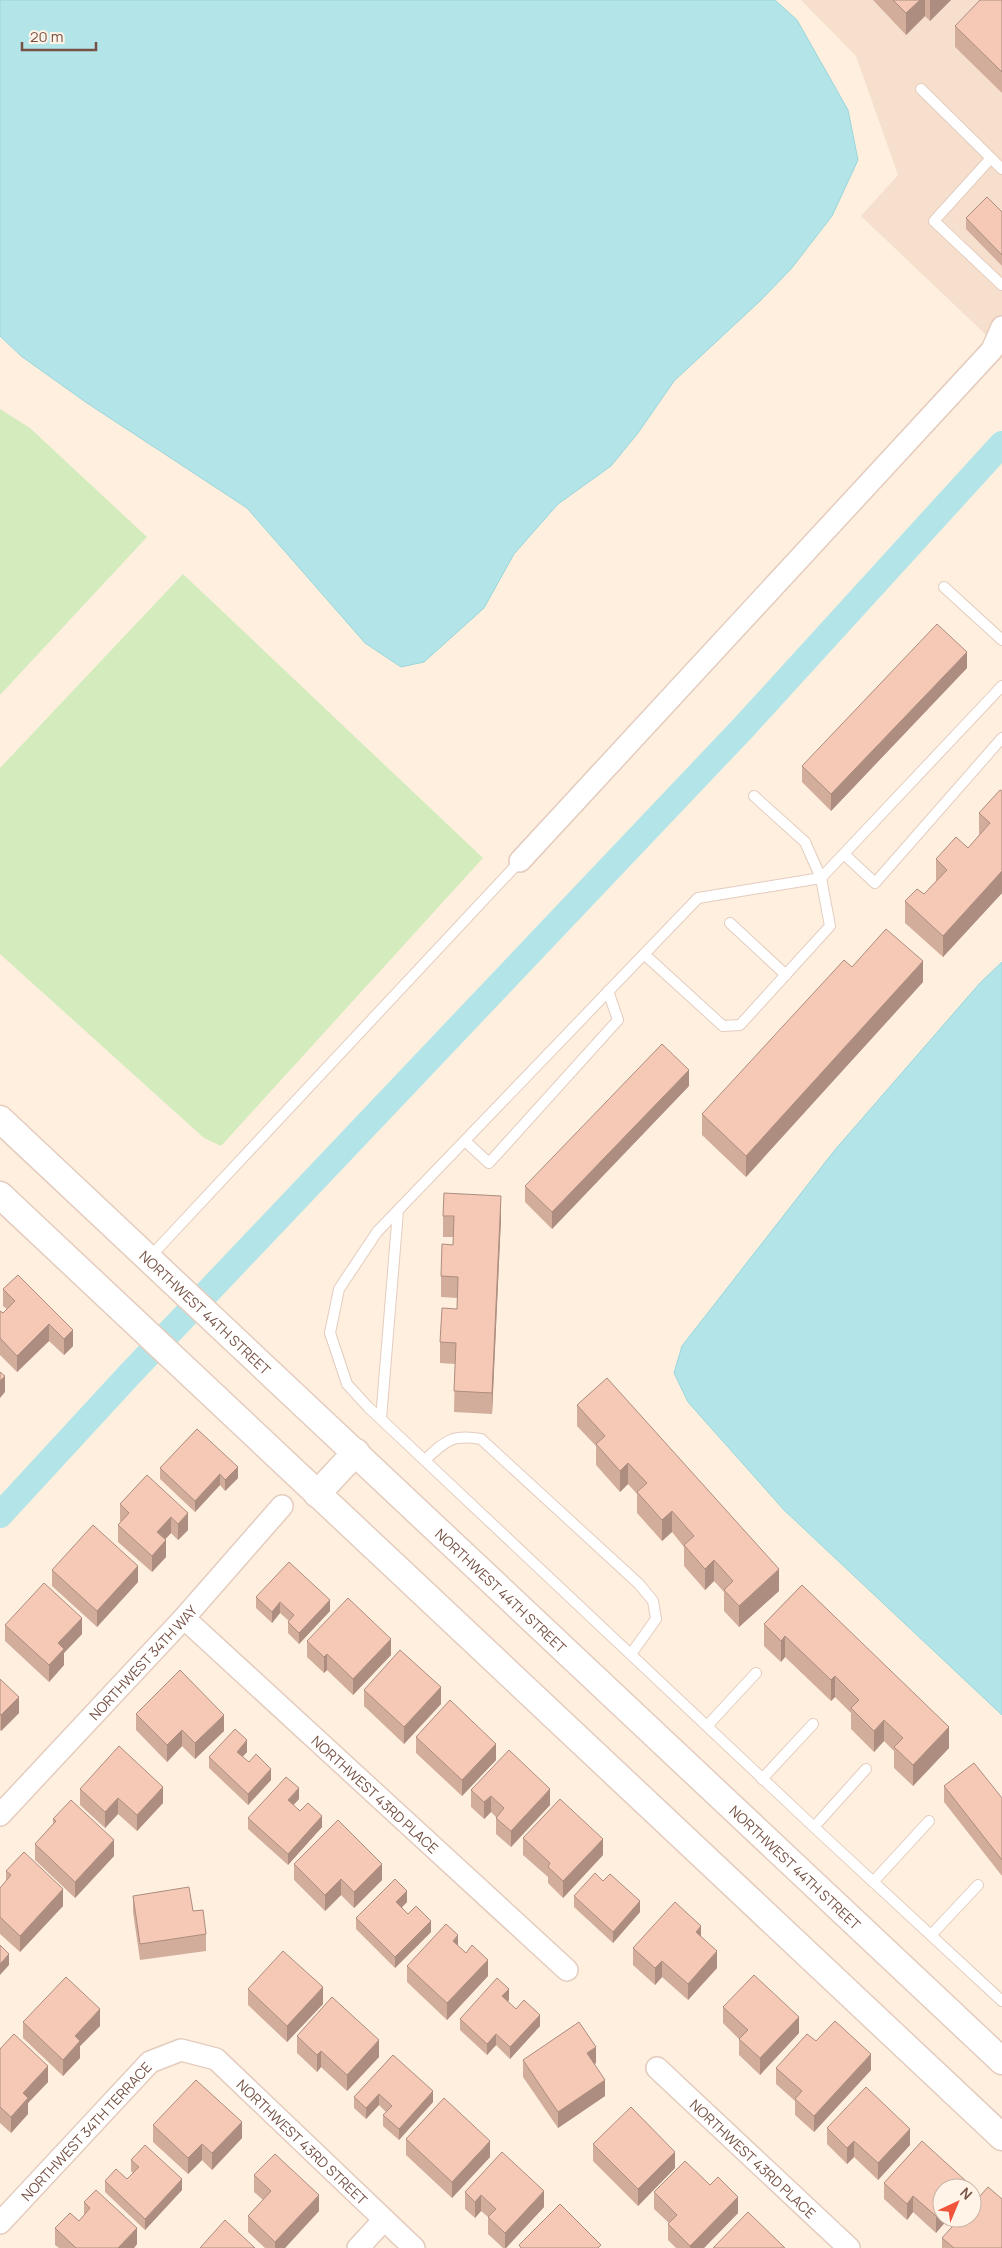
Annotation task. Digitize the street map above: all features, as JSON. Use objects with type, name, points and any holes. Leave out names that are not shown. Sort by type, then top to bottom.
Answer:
[{"type":"street","points":[[520,861],[992,350],[1002,327]]},
{"type":"street","name":"NORTHWEST 44TH STREET","points":[[0,1119],[1002,2061]]},
{"type":"street","points":[[0,1195],[112,1298],[317,1494],[1002,2137]]},
{"type":"street","points":[[317,1494],[356,1452]]},
{"type":"street","name":"NORTHWEST 34TH WAY","points":[[0,1815],[184,1618],[282,1506]]},
{"type":"street","name":"NORTHWEST 43RD PLACE","points":[[184,1618],[567,1970]]},
{"type":"street","name":"NORTHWEST 43RD STREET","points":[[181,2050],[216,2059],[414,2248]]},
{"type":"street","name":"NORTHWEST 34TH TERRACE","points":[[0,2223],[150,2062],[181,2050]]},
{"type":"street","name":"NORTHWEST 43RD PLACE","points":[[658,2068],[849,2248]]},
{"type":"street","points":[[358,2248],[384,2220]]},
{"type":"lane","points":[[921,89],[1002,168]]},
{"type":"lane","points":[[991,158],[934,221],[1002,285]]},
{"type":"lane","points":[[944,586],[1002,640]]},
{"type":"lane","points":[[1002,686],[821,878],[698,898],[377,1232],[339,1289],[330,1333],[347,1384],[381,1419],[814,1827],[1002,2001]]},
{"type":"lane","points":[[844,854],[875,883],[1002,738]]},
{"type":"lane","points":[[644,954],[723,1026],[740,1025],[830,926],[821,878],[805,842],[754,796]]},
{"type":"lane","points":[[149,1258],[520,861]]},
{"type":"lane","points":[[730,924],[786,975]]},
{"type":"lane","points":[[465,1141],[489,1163],[618,1020],[608,991]]},
{"type":"lane","points":[[381,1419],[398,1211]]},
{"type":"lane","points":[[425,1460],[446,1440],[464,1436],[481,1439],[639,1584],[653,1601],[656,1619],[631,1654]]},
{"type":"lane","points":[[707,1726],[756,1673]]},
{"type":"lane","points":[[762,1778],[813,1724]]},
{"type":"lane","points":[[814,1827],[866,1769]]},
{"type":"lane","points":[[873,1882],[929,1821]]},
{"type":"lane","points":[[931,1935],[978,1885]]},
{"type":"shaded area","points":[[801,0],[1002,0],[1002,350],[861,216],[898,175],[856,56]]},
{"type":"green space","points":[[0,409],[30,428],[147,537],[0,695]]},
{"type":"green space","points":[[183,574],[483,858],[221,1146],[204,1138],[0,954],[0,768]]},
{"type":"water","points":[[0,0],[775,0],[797,20],[848,110],[858,160],[832,216],[791,269],[760,301],[674,381],[638,433],[611,466],[558,504],[514,554],[484,608],[424,662],[401,667],[365,643],[247,508],[87,403],[21,356],[0,336]]},
{"type":"water","points":[[1002,962],[1002,1715],[784,1510],[688,1402],[674,1373],[682,1346],[834,1151],[980,983]]},
{"type":"building","points":[[893,0],[920,0],[906,13]]},
{"type":"building","points":[[980,0],[1002,0],[1002,72],[955,26]]},
{"type":"building","points":[[987,197],[1002,212],[1002,255],[966,218]]},
{"type":"building","points":[[937,624],[967,652],[831,794],[802,766]]},
{"type":"building","points":[[1000,790],[1002,791],[1002,871],[943,936],[905,901],[917,889],[924,894],[947,870],[936,859],[956,837],[968,848],[990,823],[979,813]]},
{"type":"building","points":[[886,929],[923,961],[746,1156],[702,1114],[844,960],[852,967]]},
{"type":"building","points":[[662,1044],[689,1070],[552,1212],[525,1186]]},
{"type":"building","points":[[444,1193],[501,1196],[492,1393],[454,1391],[456,1343],[440,1342],[442,1308],[457,1309],[458,1277],[441,1276],[442,1244],[453,1245],[454,1216],[443,1216]]},
{"type":"building","points":[[18,1275],[73,1330],[64,1339],[49,1324],[17,1356],[0,1338],[0,1311],[3,1313],[15,1301],[3,1289]]},
{"type":"building","points":[[0,1372],[5,1376],[0,1381]]},
{"type":"building","points":[[607,1378],[779,1569],[739,1606],[724,1590],[733,1581],[714,1560],[705,1569],[684,1545],[694,1536],[672,1511],[662,1520],[637,1492],[647,1483],[628,1463],[620,1471],[596,1444],[605,1436],[577,1405]]},
{"type":"building","points":[[197,1429],[238,1467],[225,1480],[220,1474],[195,1501],[160,1468]]},
{"type":"building","points":[[147,1475],[188,1513],[178,1524],[171,1517],[157,1532],[166,1540],[152,1556],[118,1525],[129,1513],[120,1504]]},
{"type":"building","points":[[93,1525],[138,1566],[97,1611],[52,1570]]},
{"type":"building","points":[[289,1562],[330,1600],[299,1633],[288,1622],[294,1615],[280,1602],[272,1612],[256,1597]]},
{"type":"building","points":[[44,1583],[82,1618],[58,1643],[64,1649],[49,1665],[5,1625]]},
{"type":"building","points":[[802,1585],[949,1727],[913,1765],[894,1747],[903,1738],[884,1720],[874,1731],[851,1708],[859,1700],[835,1676],[831,1680],[785,1636],[781,1641],[764,1624]]},
{"type":"building","points":[[348,1598],[391,1639],[353,1679],[327,1654],[324,1657],[307,1641]]},
{"type":"building","points":[[400,1650],[441,1687],[404,1727],[364,1690]]},
{"type":"building","points":[[180,1670],[224,1715],[195,1743],[182,1730],[167,1745],[136,1714]]},
{"type":"building","points":[[0,1679],[19,1697],[1,1715],[0,1714]]},
{"type":"building","points":[[450,1700],[496,1744],[462,1780],[416,1737]]},
{"type":"building","points":[[235,1729],[247,1740],[237,1752],[249,1762],[256,1754],[271,1769],[248,1794],[209,1757]]},
{"type":"building","points":[[119,1746],[163,1787],[137,1815],[118,1798],[105,1812],[80,1789]]},
{"type":"building","points":[[509,1750],[550,1789],[511,1831],[496,1818],[504,1808],[491,1796],[484,1802],[471,1790]]},
{"type":"building","points":[[974,1763],[1002,1798],[1002,1860],[944,1786]]},
{"type":"building","points":[[286,1777],[299,1788],[288,1800],[300,1811],[308,1803],[322,1816],[288,1854],[248,1818]]},
{"type":"building","points":[[560,1799],[603,1839],[563,1881],[548,1867],[550,1863],[523,1838]]},
{"type":"building","points":[[71,1800],[114,1840],[75,1882],[35,1844],[56,1821],[53,1819]]},
{"type":"building","points":[[338,1820],[382,1864],[354,1892],[341,1879],[325,1895],[294,1864]]},
{"type":"building","points":[[24,1852],[63,1889],[20,1936],[0,1917],[0,1888],[11,1875],[6,1871]]},
{"type":"building","points":[[595,1873],[603,1881],[610,1874],[640,1901],[613,1932],[574,1896]]},
{"type":"building","points":[[395,1879],[407,1891],[396,1902],[408,1914],[416,1906],[431,1921],[395,1957],[356,1918]]},
{"type":"building","points":[[189,1887],[193,1911],[203,1910],[206,1934],[140,1944],[133,1896]]},
{"type":"building","points":[[675,1902],[701,1926],[696,1932],[717,1951],[688,1984],[662,1961],[655,1968],[633,1948]]},
{"type":"building","points":[[446,1924],[458,1935],[453,1941],[466,1953],[472,1945],[488,1960],[447,2003],[407,1966]]},
{"type":"building","points":[[0,1945],[9,1954],[0,1964]]},
{"type":"building","points":[[283,1951],[323,1987],[287,2026],[248,1989]]},
{"type":"building","points":[[754,1975],[799,2017],[760,2058],[739,2039],[748,2030],[723,2007]]},
{"type":"building","points":[[66,1977],[100,2009],[75,2036],[80,2041],[63,2060],[23,2022]]},
{"type":"building","points":[[497,1978],[509,1989],[502,1996],[516,2009],[524,2000],[540,2015],[510,2047],[496,2034],[487,2044],[460,2019]]},
{"type":"building","points":[[332,1997],[379,2040],[347,2075],[321,2051],[317,2055],[297,2036]]},
{"type":"building","points":[[835,2021],[871,2054],[814,2116],[795,2099],[802,2091],[776,2068],[807,2034],[816,2041]]},
{"type":"building","points":[[579,2022],[596,2047],[587,2053],[605,2080],[558,2112],[523,2060]]},
{"type":"building","points":[[14,2034],[48,2066],[23,2093],[28,2098],[11,2117],[0,2107],[0,2049]]},
{"type":"building","points":[[393,2055],[433,2091],[399,2129],[383,2115],[392,2106],[379,2094],[366,2108],[354,2097]]},
{"type":"building","points":[[196,2080],[242,2122],[212,2153],[202,2144],[188,2158],[153,2125]]},
{"type":"building","points":[[866,2087],[910,2129],[878,2163],[854,2141],[847,2148],[827,2128]]},
{"type":"building","points":[[444,2098],[490,2141],[452,2182],[406,2139]]},
{"type":"building","points":[[631,2107],[675,2152],[638,2189],[593,2144]]},
{"type":"building","points":[[922,2141],[963,2178],[932,2178],[932,2213],[913,2196],[907,2204],[884,2183]]},
{"type":"building","points":[[145,2145],[182,2179],[145,2219],[105,2181],[116,2169],[127,2179],[139,2167],[131,2160]]},
{"type":"building","points":[[502,2152],[544,2191],[505,2233],[488,2217],[496,2209],[481,2195],[475,2202],[465,2192]]},
{"type":"building","points":[[275,2154],[319,2195],[275,2242],[248,2216],[271,2191],[254,2175]]},
{"type":"building","points":[[685,2161],[710,2185],[718,2177],[738,2197],[690,2246],[668,2224],[677,2215],[654,2192]]},
{"type":"building","points":[[988,2187],[1002,2199],[1002,2248],[954,2248],[942,2238],[951,2228],[982,2228],[982,2194]]},
{"type":"building","points":[[96,2190],[137,2228],[118,2248],[76,2248],[55,2228],[70,2213],[79,2221],[90,2208],[84,2202]]},
{"type":"building","points":[[560,2204],[601,2245],[598,2248],[521,2248],[519,2245]]},
{"type":"building","points":[[748,2212],[785,2248],[713,2248]]},
{"type":"building","points":[[225,2220],[255,2248],[200,2248]]},
{"type":"waterway","points":[[0,1515],[129,1375],[743,728],[1002,444]]}]
